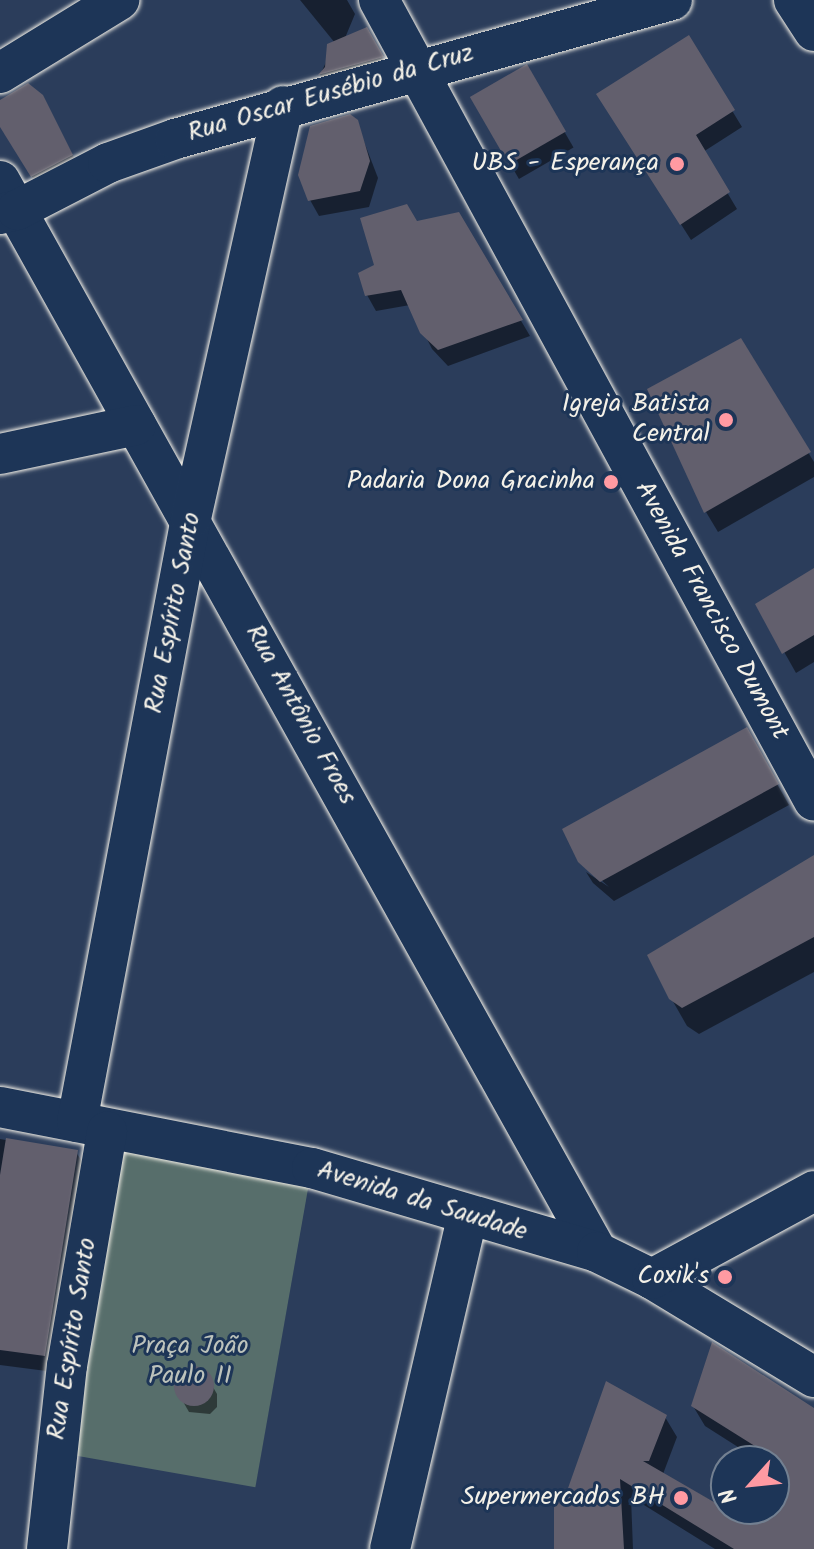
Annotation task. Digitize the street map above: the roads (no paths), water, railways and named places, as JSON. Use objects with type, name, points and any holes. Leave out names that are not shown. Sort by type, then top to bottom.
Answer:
[{"type":"street","points":[[0,73],[119,0]]},
{"type":"street","name":"Avenida Francisco Dumont","points":[[379,0],[814,801]]},
{"type":"street","name":"Rua Oscar Eusébio da Cruz","points":[[6,202],[108,163],[283,106],[672,0]]},
{"type":"street","points":[[794,0],[814,31]]},
{"type":"street","name":"Rua Espírito Santo","points":[[47,1549],[92,1126],[191,518],[283,106]]},
{"type":"street","name":"Rua Antônio Froes","points":[[6,202],[191,518],[597,1252]]},
{"type":"street","points":[[0,454],[136,425]]},
{"type":"street","name":"Avenida da Saudade","points":[[0,1107],[312,1168],[467,1217],[597,1252],[652,1279],[814,1377]]},
{"type":"street","points":[[652,1279],[814,1191]]},
{"type":"street","points":[[390,1549],[467,1217]]},
{"type":"place","name":"UBS - Esperança","points":[[677,164]]},
{"type":"place","name":"Igreja Batista Central","points":[[726,420]]},
{"type":"place","name":"Padaria Dona Gracinha","points":[[611,482]]},
{"type":"place","name":"Coxik's","points":[[725,1277]]},
{"type":"place","name":"Supermercados BH","points":[[681,1498]]},
{"type":"park label","name":"Praça João Paulo II","points":[[190,1362]]}]
